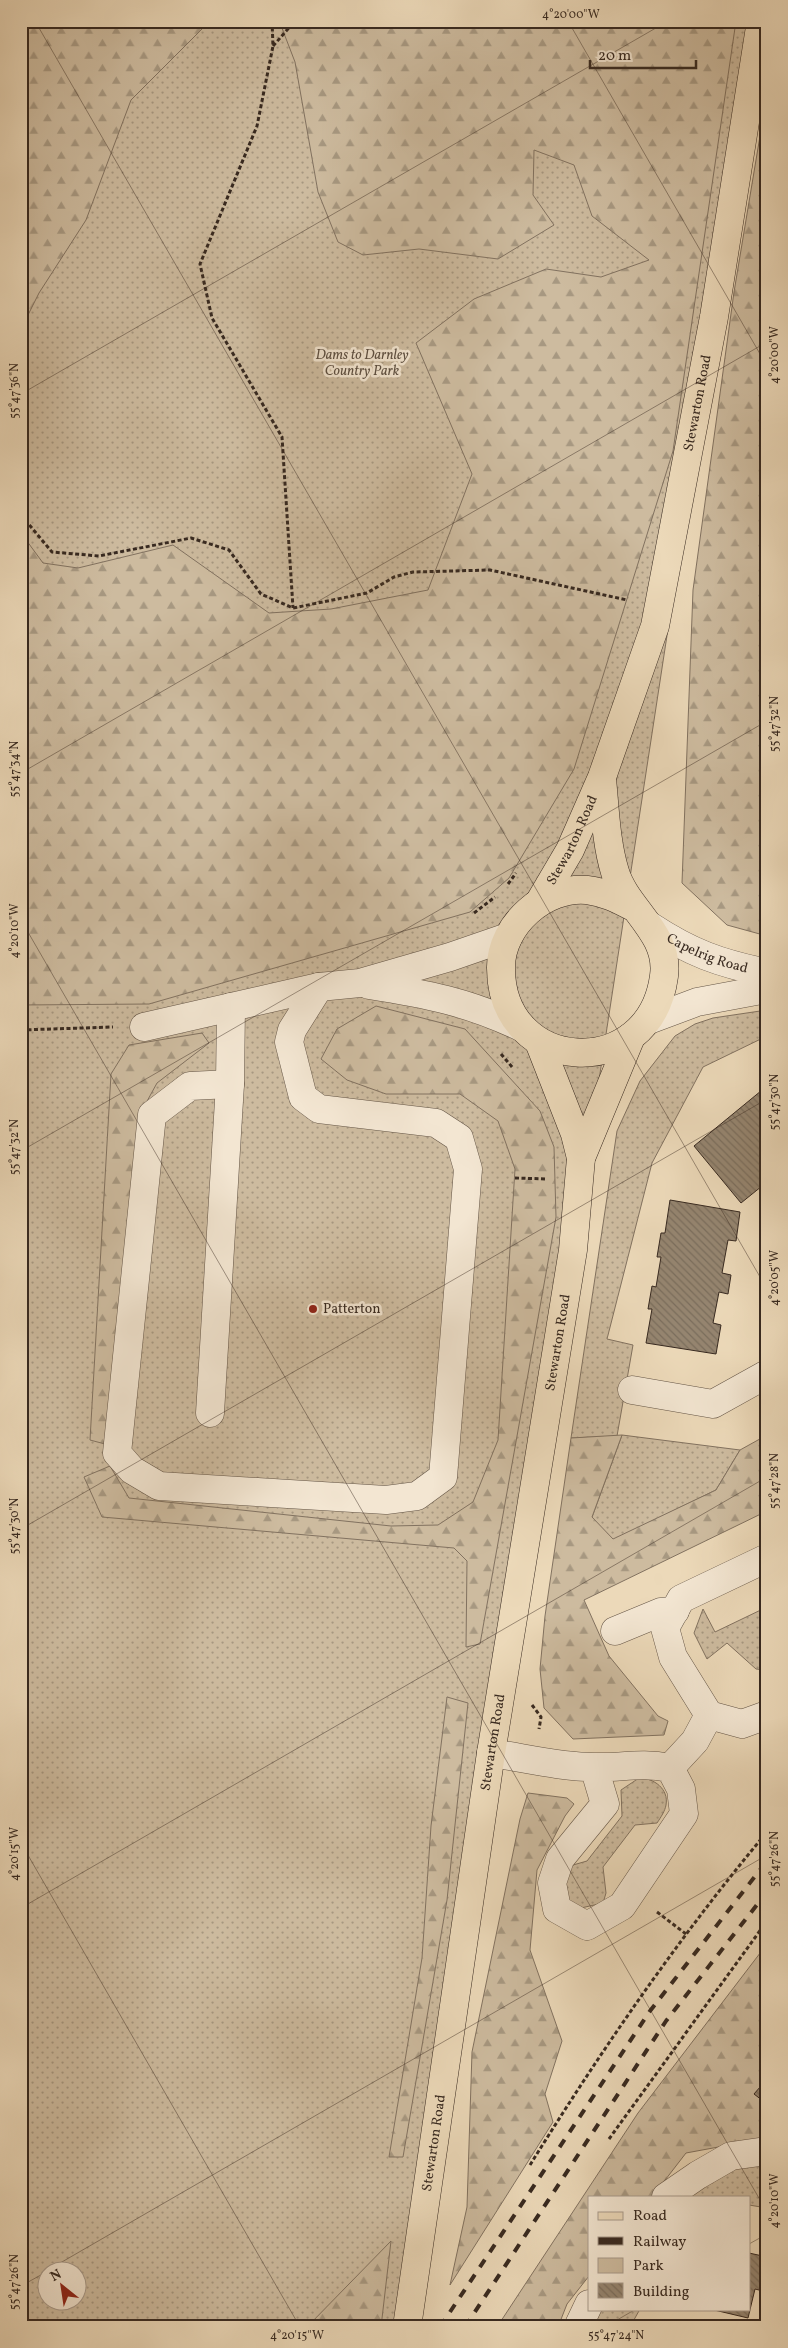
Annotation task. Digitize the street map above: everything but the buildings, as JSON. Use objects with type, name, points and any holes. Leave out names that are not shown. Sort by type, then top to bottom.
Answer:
[{"type":"main road","name":"Stewarton Road","points":[[407,2326],[491,1753],[573,1250],[581,1158],[575,1134],[530,1034],[508,1006],[501,983],[501,959],[508,937],[522,917],[540,901],[570,850],[602,777],[656,626],[714,317],[761,21]]},
{"type":"main road","name":"Stewarton Road","points":[[581,1158],[640,1028],[660,998],[664,973],[661,948],[615,872],[609,843],[602,777]]},
{"type":"main road","name":"Stewarton Road","points":[[540,901],[562,892],[586,890],[611,895],[641,916]]},
{"type":"main road","points":[[530,1034],[561,1051],[585,1054],[610,1049],[640,1028]]},
{"type":"street","name":"Capelrig Road","points":[[641,916],[696,954],[729,965],[767,973]]},
{"type":"street","points":[[144,1027],[319,987],[360,983],[450,957],[508,937]]},
{"type":"street","points":[[360,983],[440,996],[492,1013],[530,1034]]},
{"type":"street","points":[[230,1084],[190,1086],[152,1115],[116,1453],[132,1470],[159,1486],[386,1500],[417,1496],[443,1477],[468,1169],[459,1138],[436,1123],[319,1109],[303,1096],[289,1042],[292,1030],[319,987]]},
{"type":"street","name":"Capelrig Road","points":[[640,1028],[697,1002],[735,993],[767,989]]},
{"type":"street","points":[[210,1413],[230,1084],[231,1007]]},
{"type":"street","points":[[632,1390],[713,1404],[726,1399],[767,1374]]},
{"type":"street","points":[[767,1558],[681,1599],[666,1628],[673,1657],[709,1715],[742,1724],[767,1715]]},
{"type":"street","points":[[615,1631],[661,1612],[674,1611]]},
{"type":"street","points":[[670,1768],[695,1741],[709,1715]]},
{"type":"street","points":[[491,1753],[594,1767],[648,1764],[670,1768]]},
{"type":"street","points":[[594,1767],[604,1804],[560,1858],[552,1883],[557,1909],[587,1926],[622,1906],[684,1814],[681,1789],[670,1768]]},
{"type":"street","points":[[667,2196],[698,2174],[731,2156],[767,2151]]},
{"type":"street","points":[[578,2327],[588,2306]]},
{"type":"path","points":[[272,21],[272,46],[257,126],[200,264],[212,318],[282,437],[293,608]]},
{"type":"path","points":[[272,46],[296,21]]},
{"type":"path","points":[[21,515],[52,552],[99,556],[191,538],[229,550],[261,594],[293,608],[367,593],[394,578],[413,572],[490,570],[634,601],[659,604]]},
{"type":"path","points":[[21,1030],[144,1027]]},
{"type":"path","points":[[515,1178],[556,1180]]},
{"type":"path","points":[[767,1819],[762,1825],[767,1828]]},
{"type":"path","points":[[530,2165],[574,2094],[652,1981],[714,1895],[767,1832]]},
{"type":"path","points":[[609,2139],[767,1921]]},
{"type":"green space","name":"Dams to Darnley Country Park","points":[[21,21],[761,21],[573,1250],[405,2327],[21,2327]]},
{"type":"green space","points":[[21,21],[736,21],[673,451],[574,769],[509,878],[470,912],[149,1004],[21,1005],[21,533],[43,563],[78,568],[173,545],[269,613],[331,609],[428,590],[472,474],[416,343],[474,299],[546,269],[601,277],[649,260],[592,216],[574,165],[534,150],[533,195],[554,225],[498,259],[419,249],[363,255],[338,242],[318,192],[295,62],[280,23],[206,25],[131,100],[86,220],[39,293],[21,329]]},
{"type":"green space","points":[[767,94],[767,936],[727,925],[682,883],[693,590],[734,292]]},
{"type":"green space","points":[[376,1006],[465,1029],[540,1111],[554,1147],[556,1217],[480,1644],[466,1647],[467,1561],[454,1548],[102,1517],[84,1477],[110,1466],[129,1498],[391,1526],[438,1525],[473,1502],[498,1440],[515,1169],[498,1121],[460,1094],[386,1094],[347,1080],[321,1059],[337,1029]]},
{"type":"green space","points":[[767,1010],[767,1036],[703,1067],[652,1163],[607,1339],[633,1345],[617,1436],[571,1438],[617,1131],[640,1081],[675,1036],[695,1024],[713,1018]]},
{"type":"green space","points":[[202,1033],[209,1043],[157,1083],[140,1114],[105,1444],[90,1440],[111,1074],[129,1045]]},
{"type":"green space","points":[[622,1435],[740,1450],[716,1490],[613,1540],[591,1520]]},
{"type":"green space","points":[[622,1435],[592,1517],[613,1539],[716,1490],[740,1450],[767,1435],[767,1511],[584,1600],[609,1656],[658,1716],[668,1721],[664,1735],[573,1739],[544,1708],[540,1669],[545,1616],[571,1438]]},
{"type":"green space","points":[[767,1607],[767,1668],[765,1670],[756,1669],[727,1643],[707,1659],[694,1633],[703,1609],[715,1632]]},
{"type":"green space","points":[[447,1697],[468,1703],[447,1900],[403,2157],[389,2157],[422,1958],[431,1826]]},
{"type":"green space","points":[[639,1778],[655,1782],[663,1789],[665,1794],[665,1807],[657,1823],[635,1825],[603,1867],[606,1893],[603,1903],[581,1908],[565,1900],[566,1867],[587,1861],[622,1816],[621,1790]]},
{"type":"green space","points":[[528,1793],[567,1798],[574,1804],[565,1816],[537,1870],[530,1950],[562,2041],[545,2094],[553,2122],[450,2285],[467,2207],[472,2052],[520,1819]]},
{"type":"green space","points":[[767,1944],[767,2138],[686,2153],[653,2196],[588,2196],[588,2277],[567,2304],[558,2327],[497,2327],[638,2113]]},
{"type":"green space","points":[[740,2165],[767,2166],[767,2208],[750,2205],[750,2196],[686,2196]]},
{"type":"green space","points":[[391,2241],[381,2327],[307,2327]]},
{"type":"green space","points":[[597,2310],[639,2310],[630,2327],[589,2327]]},
{"type":"railway","points":[[440,2327],[650,2011],[767,1861]]},
{"type":"railway","points":[[465,2327],[666,2021],[767,1892]]},
{"type":"place","name":"Patterton","points":[[313,1309]]}]
